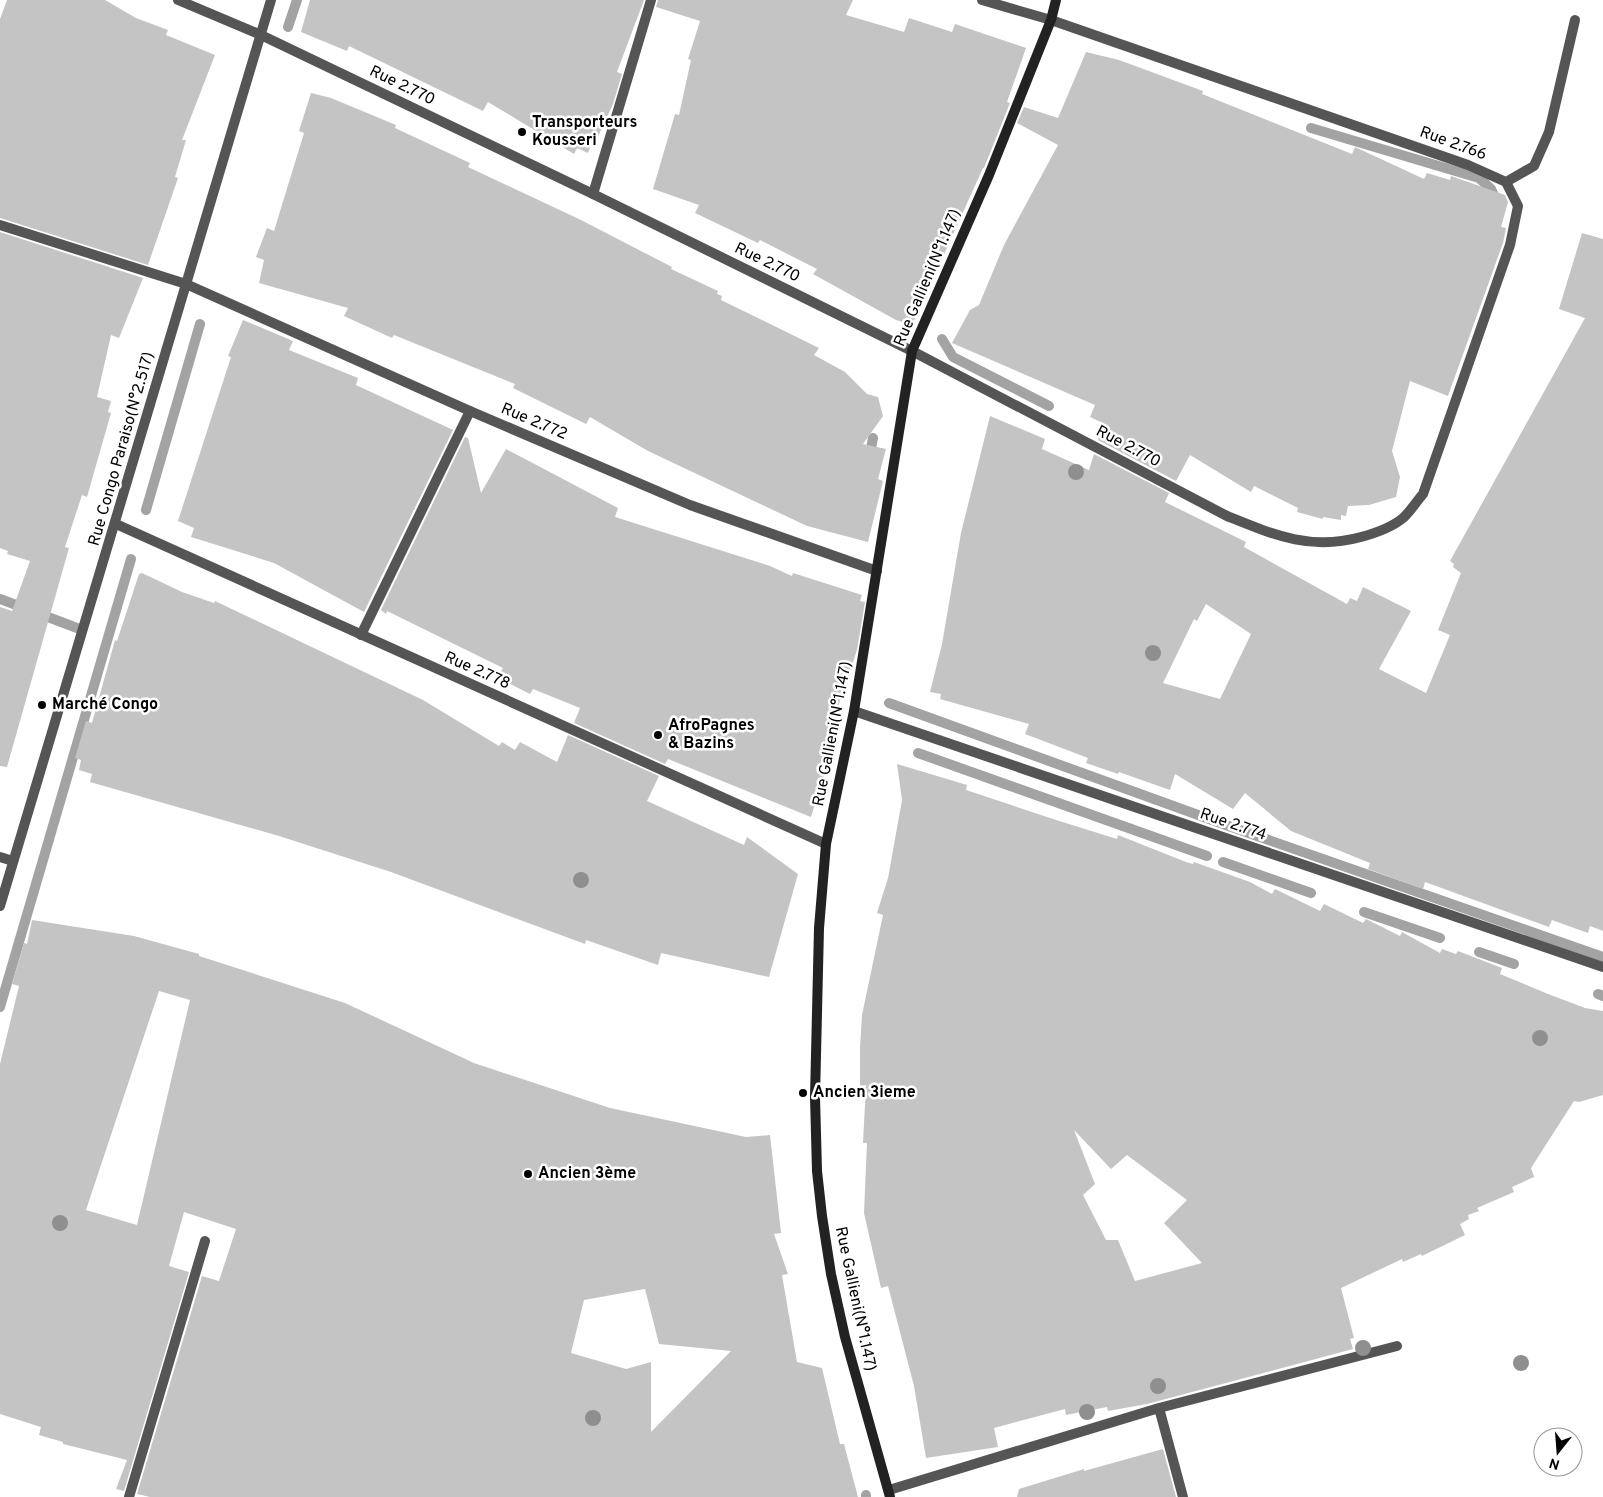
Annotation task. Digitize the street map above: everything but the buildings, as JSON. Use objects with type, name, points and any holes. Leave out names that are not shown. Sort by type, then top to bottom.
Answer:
[{"type":"main road","name":"Rue Gallieni(N°1.147)","points":[[889,1493],[845,1337],[831,1274],[822,1216],[815,1097],[819,928],[826,844],[854,711],[912,352],[989,175],[1052,20],[1056,0]]},
{"type":"street","name":"Rue 2.770","points":[[178,0],[261,35],[593,194],[912,352],[1227,516],[1279,537],[1317,543],[1342,542],[1381,532],[1403,518],[1422,494],[1510,246],[1518,206],[1506,182]]},
{"type":"street","name":"Rue Congo Paraiso(N°2.517)","points":[[0,906],[116,524],[271,0]]},
{"type":"street","points":[[593,194],[651,0]]},
{"type":"street","name":"Rue 2.766","points":[[982,0],[1052,20],[1468,164],[1506,182]]},
{"type":"street","points":[[1506,182],[1534,166],[1549,132],[1575,20]]},
{"type":"street","name":"Rue 2.772","points":[[0,225],[186,284],[470,411],[690,505],[877,571]]},
{"type":"street","points":[[361,635],[470,411]]},
{"type":"street","name":"Rue 2.778","points":[[116,524],[826,844]]},
{"type":"street","name":"Rue 2.774","points":[[854,711],[1603,967]]},
{"type":"street","points":[[0,857],[13,861]]},
{"type":"street","points":[[129,1497],[205,1241]]},
{"type":"street","points":[[889,1493],[1159,1408],[1397,1346]]},
{"type":"street","points":[[1159,1408],[1183,1497]]},
{"type":"waterway","points":[[288,27],[297,0]]},
{"type":"waterway","points":[[1311,128],[1479,178],[1491,189],[1497,202]]},
{"type":"waterway","points":[[146,510],[200,324]]},
{"type":"waterway","points":[[942,339],[953,357],[1049,406]]},
{"type":"waterway","points":[[869,459],[873,438]]},
{"type":"waterway","points":[[0,1007],[131,559]]},
{"type":"waterway","points":[[0,599],[27,609]]},
{"type":"waterway","points":[[48,617],[77,628]]},
{"type":"waterway","points":[[889,703],[1223,824],[1603,957]]},
{"type":"waterway","points":[[918,753],[1207,856]]},
{"type":"waterway","points":[[1223,862],[1311,893]]},
{"type":"waterway","points":[[1364,912],[1440,938]]},
{"type":"waterway","points":[[1479,952],[1514,964]]},
{"type":"waterway","points":[[1598,994],[1603,996]]},
{"type":"place","name":"Transporteurs Kousseri","points":[[522,132]]},
{"type":"place","name":"Marché Congo","points":[[42,705]]},
{"type":"place","name":"AfroPagnes & Bazins","points":[[658,735]]},
{"type":"place","name":"Ancien 3ieme","points":[[803,1093]]},
{"type":"place","name":"Ancien 3ème","points":[[528,1174]]}]
